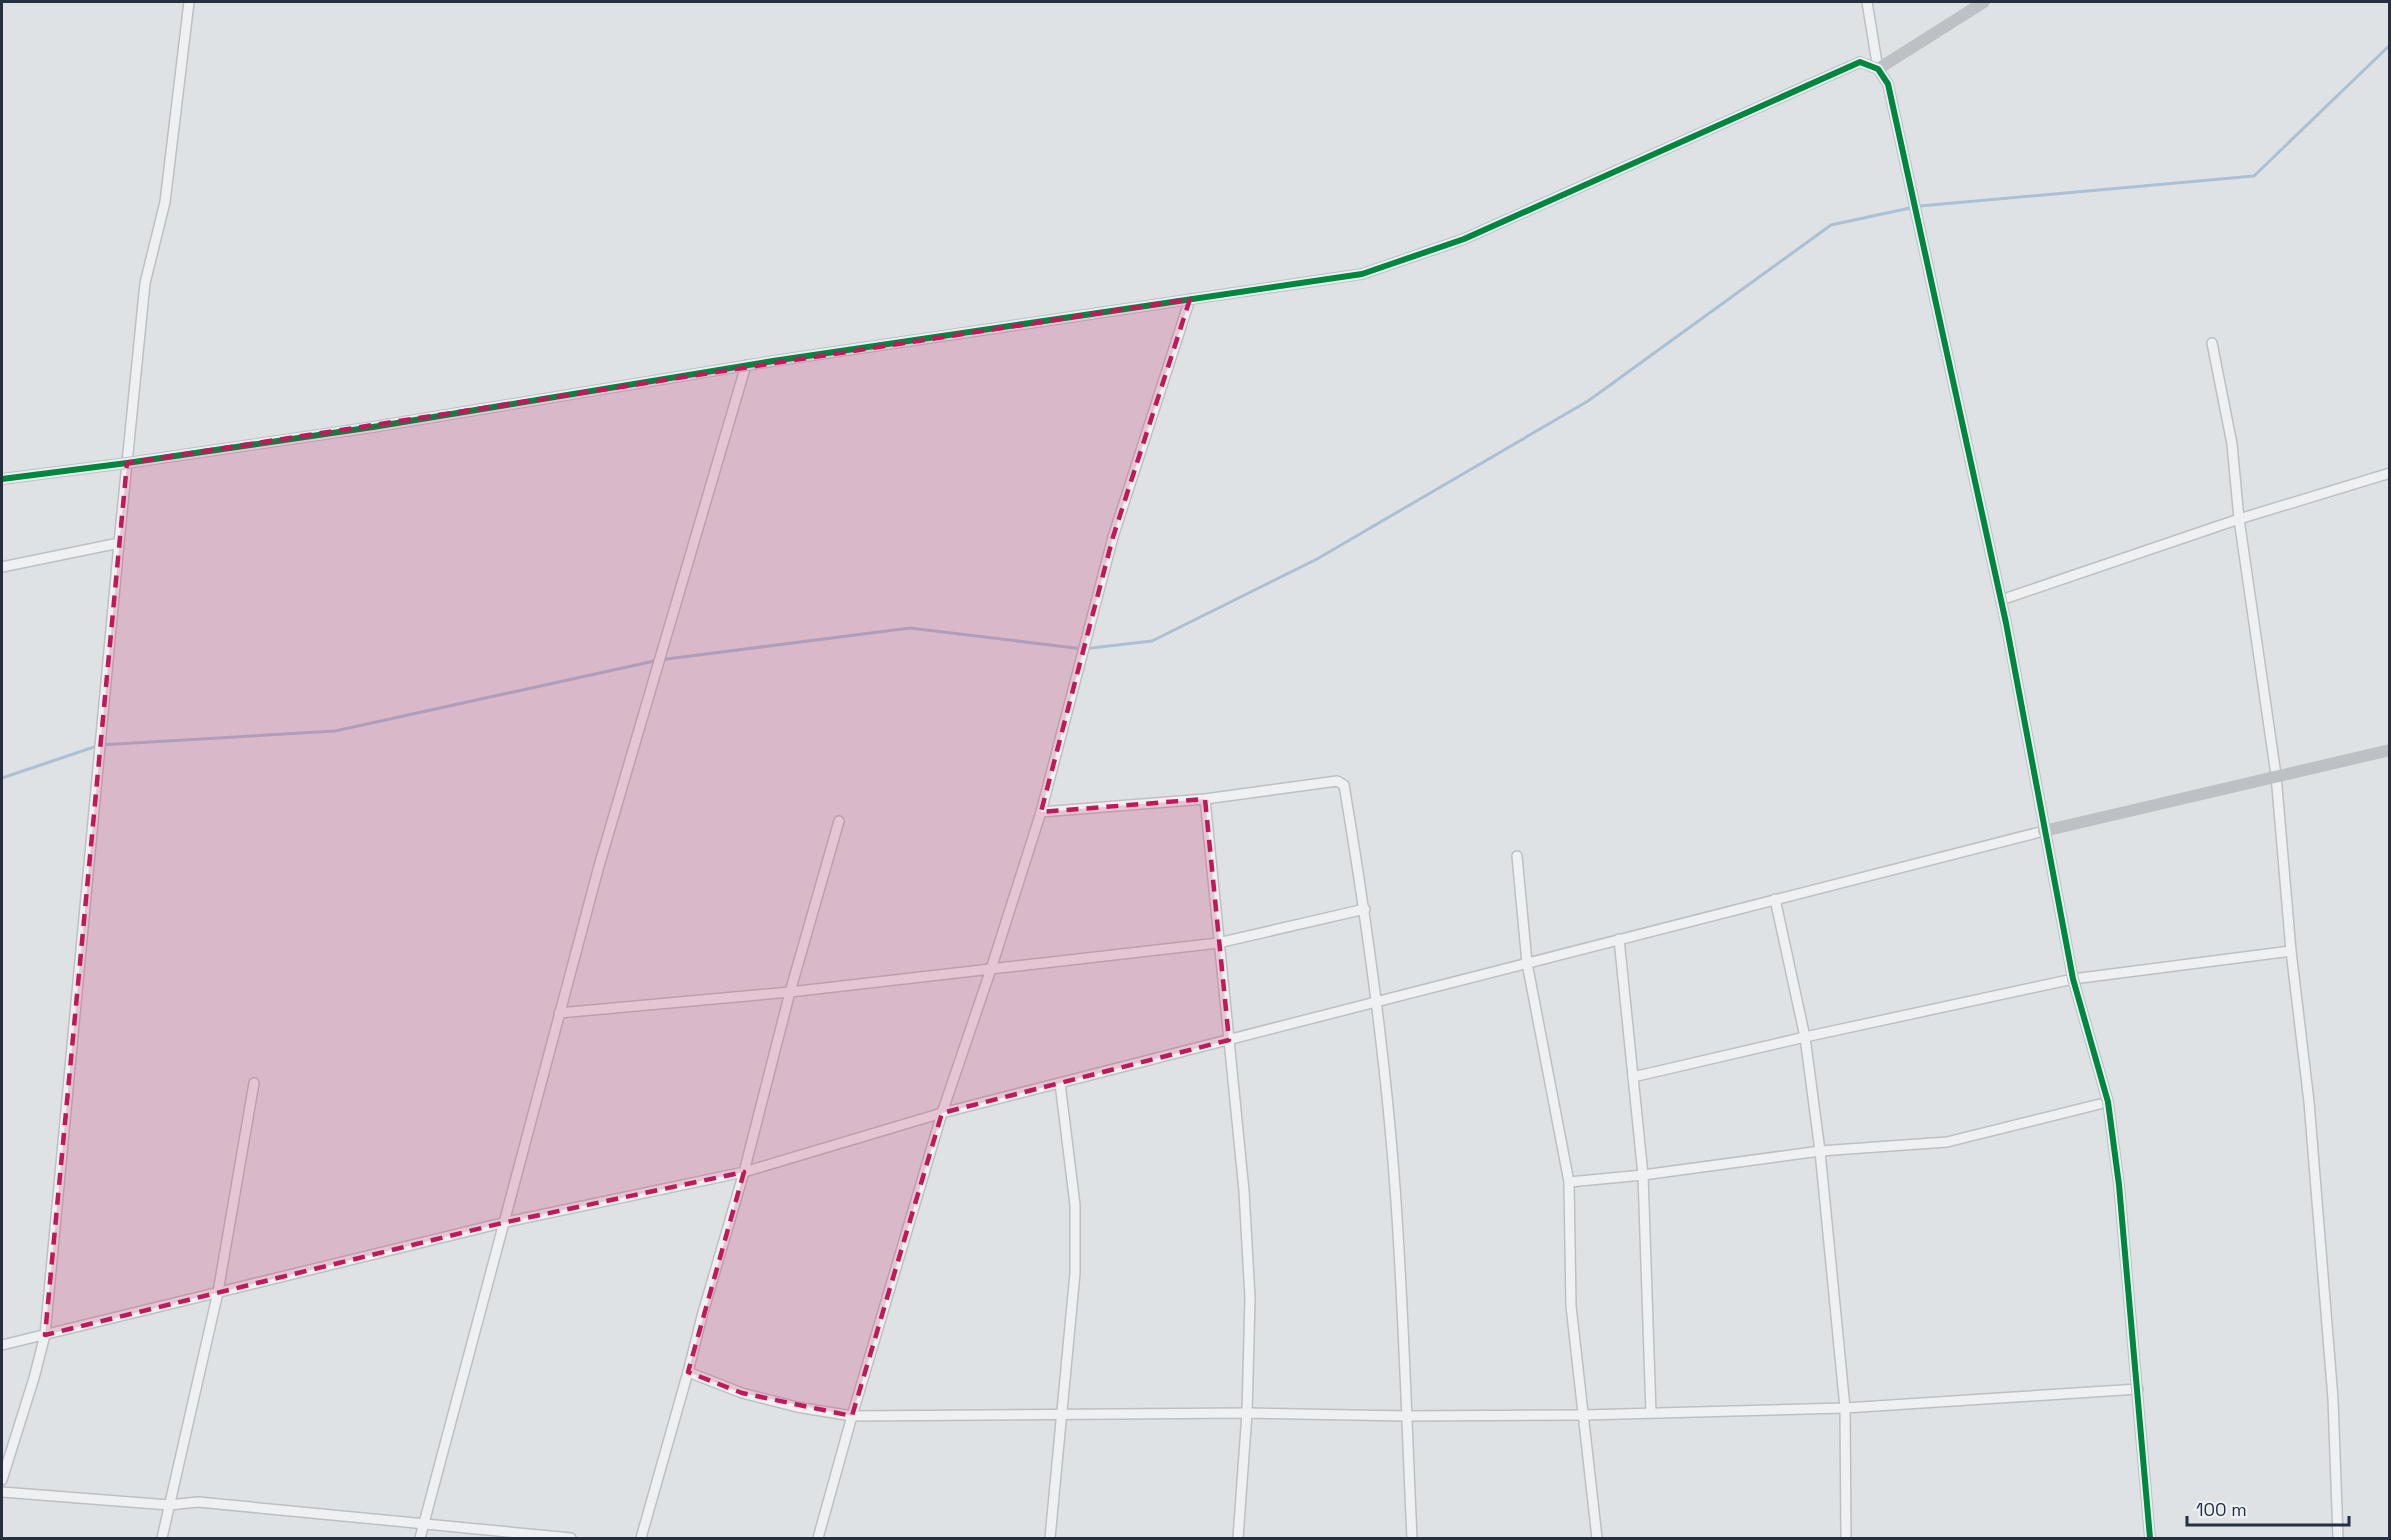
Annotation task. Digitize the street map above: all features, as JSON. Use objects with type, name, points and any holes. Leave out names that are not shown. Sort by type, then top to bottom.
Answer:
[{"type":"street","points":[[2,1480],[45,1335],[118,543],[145,283],[165,202],[189,2]]},
{"type":"street","points":[[1867,2],[1878,69],[1888,84],[2001,600],[2073,979],[2108,1102],[2119,1185],[2150,1539]]},
{"type":"street","points":[[1878,69],[1984,2]]},
{"type":"street","points":[[2,479],[373,427],[746,365],[1362,274],[1464,239],[1860,63],[1878,69]]},
{"type":"street","points":[[818,1539],[942,1113],[992,969],[1041,812],[1113,537],[1190,298]]},
{"type":"street","points":[[2212,343],[2232,444],[2239,519],[2276,775],[2291,951],[2309,1102],[2333,1399],[2338,1539]]},
{"type":"street","points":[[420,1539],[502,1222],[599,866],[746,365]]},
{"type":"street","points":[[2001,600],[2239,519],[2390,473]]},
{"type":"street","points":[[2,567],[118,543]]},
{"type":"street","points":[[2,1345],[502,1222],[744,1172],[942,1113],[1619,939],[2044,831],[2390,750]]},
{"type":"street","points":[[1041,812],[1205,800],[1341,782],[1344,785],[1365,909],[1397,1215],[1412,1539]]},
{"type":"street","points":[[1205,800],[1244,1191],[1250,1298],[1247,1413],[1238,1539]]},
{"type":"street","points":[[641,1539],[839,821]]},
{"type":"street","points":[[1517,856],[1527,963],[1569,1182],[1571,1306],[1597,1539]]},
{"type":"street","points":[[1776,899],[1805,1037],[1820,1151],[1845,1408],[1846,1539]]},
{"type":"street","points":[[559,1013],[790,992],[1218,943],[1365,909]]},
{"type":"street","points":[[1619,939],[1643,1175],[1651,1413]]},
{"type":"street","points":[[1634,1077],[2073,979],[2291,951]]},
{"type":"street","points":[[162,1539],[218,1292],[254,1083]]},
{"type":"street","points":[[1050,1539],[1075,1273],[1075,1216],[1060,1083]]},
{"type":"street","points":[[1569,1182],[1643,1175],[1820,1151],[1947,1142],[2108,1102]]},
{"type":"street","points":[[688,1372],[742,1393],[797,1407],[852,1416],[1247,1413],[1407,1416],[1584,1415],[1845,1408],[2138,1389]]},
{"type":"street","points":[[2,1492],[169,1505],[198,1502],[571,1539]]},
{"type":"highlighted area","points":[[1190,299],[1113,537],[1041,812],[1205,799],[1229,1040],[942,1113],[852,1416],[742,1393],[688,1372],[744,1172],[502,1223],[45,1335],[127,463]]},
{"type":"waterway","points":[[1920,206],[2254,176],[2390,45]]},
{"type":"waterway","points":[[2,778],[100,745],[335,731],[659,660],[910,628],[1083,649],[1152,641],[1317,559],[1588,401],[1831,225],[1910,208]]},
{"type":"cycle path","points":[[2,479],[373,427],[773,361],[1362,274],[1464,239],[1860,62],[1878,69],[1888,84],[2006,623],[2073,979],[2108,1102],[2119,1185],[2150,1538]]}]
